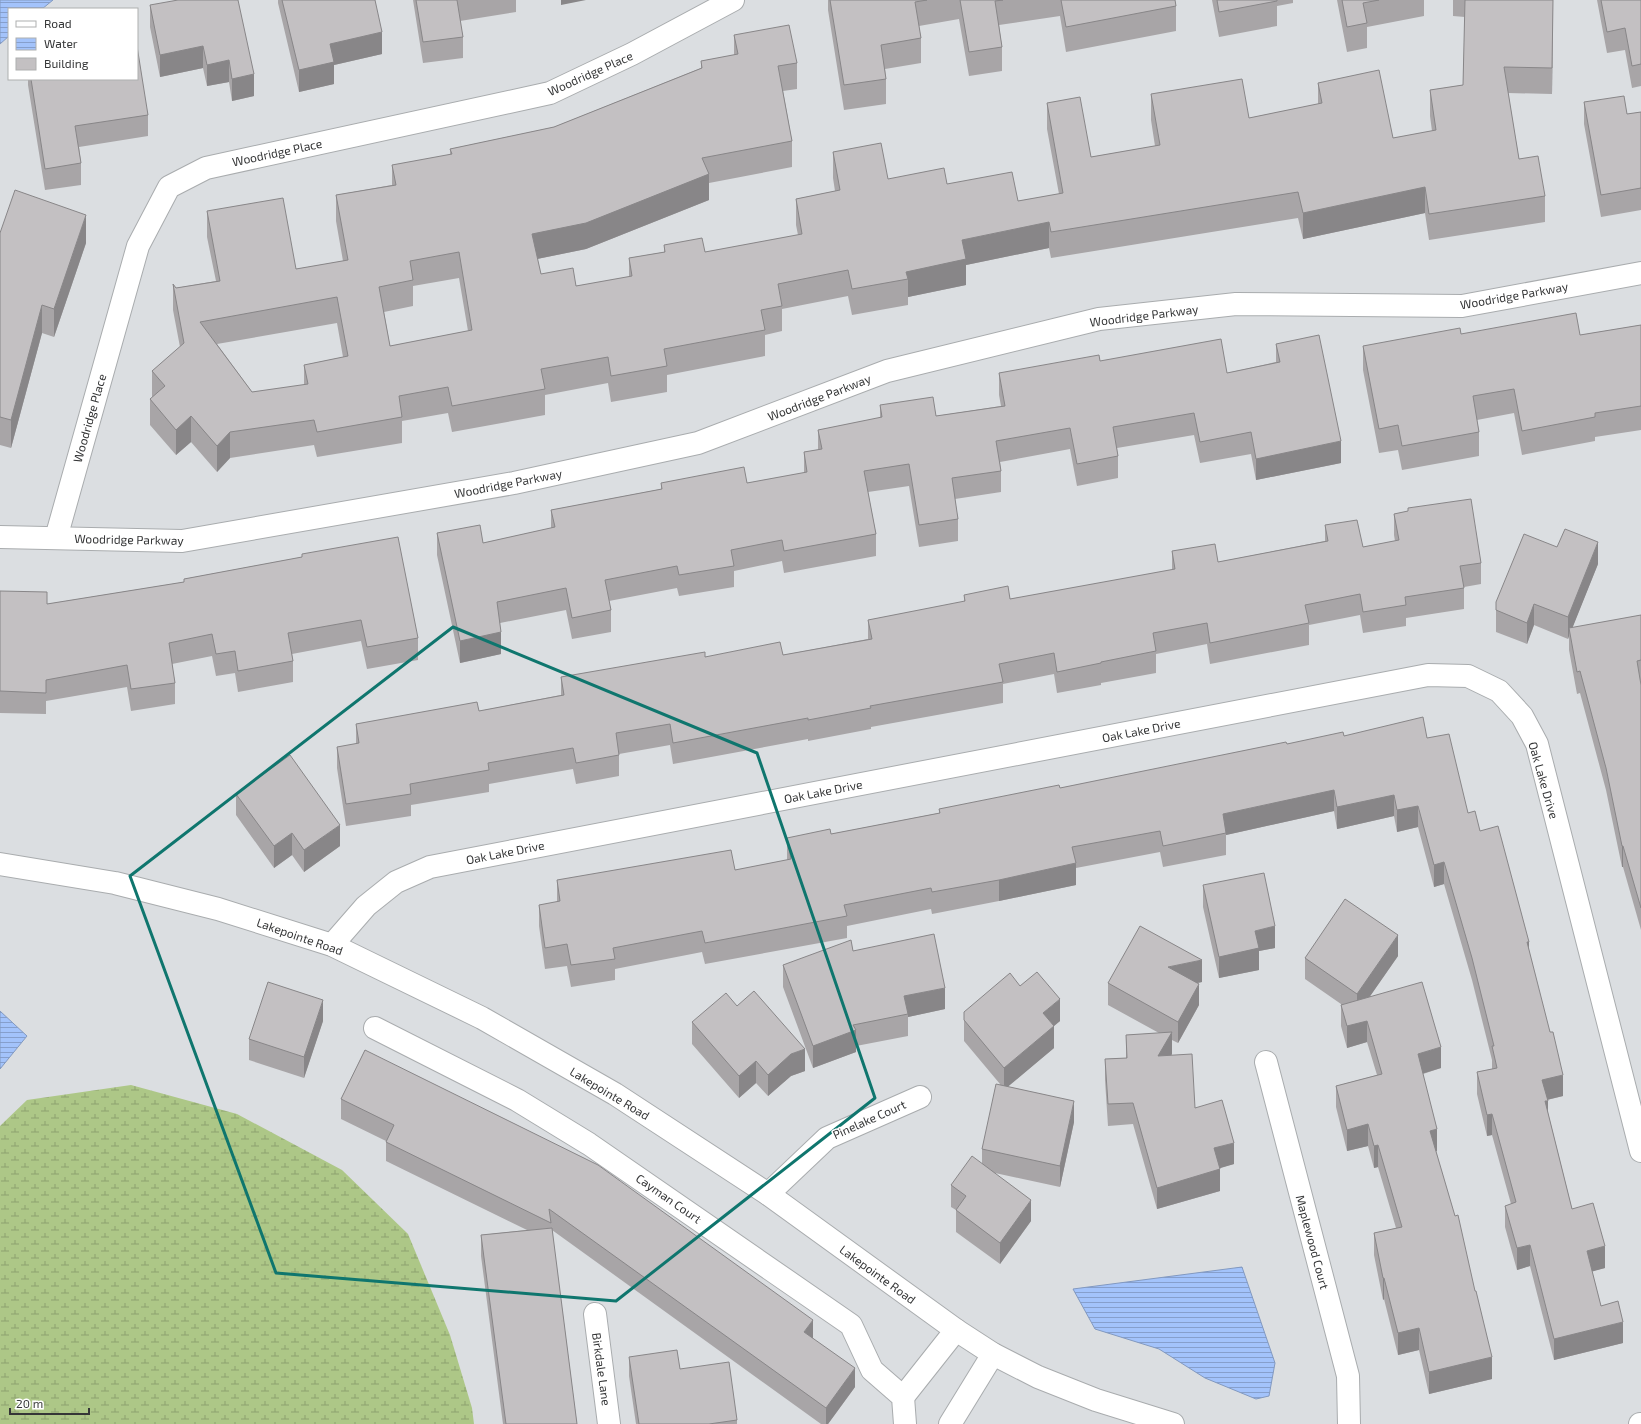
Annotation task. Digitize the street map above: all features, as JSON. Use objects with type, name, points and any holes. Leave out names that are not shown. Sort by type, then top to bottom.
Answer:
[{"type":"street","name":"Woodridge Place","points":[[56,538],[138,246],[169,187],[206,168],[550,92],[632,54],[733,0]]},
{"type":"street","name":"Woodridge Parkway","points":[[0,537],[182,542],[514,483],[698,442],[887,371],[1099,319],[1236,304],[1462,306],[1641,273]]},
{"type":"street","name":"Oak Lake Drive","points":[[332,945],[366,906],[396,882],[430,867],[1428,675],[1468,676],[1499,691],[1522,716],[1536,744],[1641,1151]]},
{"type":"street","name":"Lakepointe Road","points":[[0,864],[116,883],[218,909],[332,945],[482,1018],[609,1090],[768,1194],[956,1330],[993,1354],[1038,1377],[1096,1400],[1173,1424]]},
{"type":"street","name":"Cayman Court","points":[[376,1028],[517,1100],[589,1144],[851,1325],[872,1370],[903,1397]]},
{"type":"street","name":"Maplewood Court","points":[[1266,1062],[1348,1376],[1349,1424]]},
{"type":"street","name":"Pinelake Court","points":[[768,1194],[827,1138],[920,1097]]},
{"type":"street","name":"Birkdale Lane","points":[[595,1314],[609,1424]]},
{"type":"street","points":[[905,1424],[903,1397],[956,1330]]},
{"type":"street","points":[[950,1424],[993,1354]]},
{"type":"highlighted area","points":[[453,627],[757,753],[875,1098],[616,1301],[276,1273],[130,876]]},
{"type":"green space","points":[[131,1085],[237,1114],[342,1170],[408,1234],[450,1335],[472,1408],[474,1424],[0,1424],[0,1126],[27,1100]]},
{"type":"water","points":[[0,0],[53,0],[43,8],[8,8],[8,37],[0,44]]},
{"type":"water","points":[[0,1011],[27,1036],[0,1069]]},
{"type":"water","points":[[1242,1267],[1275,1363],[1269,1396],[1256,1399],[1205,1378],[1159,1349],[1095,1329],[1073,1289]]},
{"type":"building","points":[[178,0],[238,0],[254,74],[232,79],[229,60],[207,65],[203,46],[160,55],[150,5]]},
{"type":"building","points":[[282,0],[375,0],[382,32],[330,44],[334,62],[299,70]]},
{"type":"building","points":[[416,0],[457,0],[463,37],[423,42]]},
{"type":"building","points":[[830,0],[927,0],[915,2],[921,38],[881,45],[886,79],[844,85]]},
{"type":"building","points":[[960,0],[1003,0],[995,1],[1002,47],[969,52]]},
{"type":"building","points":[[1061,0],[1175,0],[1176,6],[1066,27]]},
{"type":"building","points":[[1217,0],[1277,0],[1277,1],[1219,12]]},
{"type":"building","points":[[1342,0],[1379,0],[1363,3],[1367,23],[1347,27]]},
{"type":"building","points":[[1465,0],[1553,0],[1552,68],[1504,67],[1519,159],[1538,156],[1545,196],[1429,214],[1425,187],[1303,213],[1298,192],[1051,232],[1049,222],[962,240],[966,259],[906,272],[908,279],[852,289],[848,270],[778,284],[782,306],[761,310],[765,330],[664,349],[667,366],[611,376],[608,357],[541,369],[545,389],[452,406],[448,387],[399,396],[402,417],[317,432],[314,420],[230,432],[217,446],[191,416],[176,430],[150,399],[165,386],[152,371],[184,343],[173,284],[176,288],[220,281],[207,211],[283,198],[296,269],[348,260],[336,195],[396,185],[392,165],[452,154],[450,149],[554,127],[702,68],[701,61],[738,54],[734,35],[789,25],[797,63],[778,66],[792,141],[702,158],[709,174],[586,223],[532,234],[541,274],[573,268],[576,286],[632,276],[629,258],[665,252],[664,245],[702,238],[705,252],[802,234],[796,199],[840,190],[833,152],[881,143],[888,179],[944,168],[947,184],[1012,172],[1018,201],[1063,193],[1047,103],[1080,97],[1091,157],[1160,145],[1151,94],[1242,79],[1249,118],[1322,103],[1318,83],[1379,70],[1393,138],[1436,130],[1430,90],[1463,85]],"holes":[[[459,252],[472,330],[390,346],[379,287],[413,280],[410,261]],[[337,297],[348,356],[304,365],[308,384],[252,392],[200,322]]]},
{"type":"building","points":[[1601,0],[1641,0],[1641,64],[1632,66],[1625,28],[1607,32]]},
{"type":"building","points":[[138,52],[148,115],[75,126],[81,163],[45,169],[31,80],[138,80]]},
{"type":"building","points":[[1624,96],[1627,114],[1641,112],[1641,188],[1601,195],[1584,102]]},
{"type":"building","points":[[15,190],[86,215],[54,309],[42,305],[11,420],[0,417],[0,233]]},
{"type":"building","points":[[1576,313],[1580,335],[1641,325],[1641,406],[1595,413],[1595,417],[1522,431],[1514,389],[1473,396],[1479,432],[1402,446],[1398,425],[1379,429],[1363,346],[1460,328],[1461,334]]},
{"type":"building","points":[[1319,335],[1341,441],[1256,459],[1251,432],[1200,442],[1194,413],[1113,427],[1118,456],[1077,464],[1070,428],[996,441],[1001,471],[952,478],[958,519],[919,525],[909,464],[864,471],[876,534],[784,551],[782,540],[731,550],[734,566],[679,575],[677,566],[605,580],[611,610],[572,618],[566,588],[497,602],[501,632],[460,641],[437,533],[480,525],[483,543],[555,527],[551,510],[662,489],[661,483],[744,467],[747,483],[807,472],[804,452],[822,449],[818,430],[882,417],[880,405],[933,397],[936,416],[1005,406],[999,373],[1099,355],[1100,361],[1221,339],[1227,373],[1280,362],[1276,344]]},
{"type":"building","points":[[1471,499],[1481,563],[1460,566],[1464,588],[1405,597],[1406,605],[1363,612],[1360,594],[1305,605],[1309,623],[1210,643],[1207,623],[1153,633],[1156,651],[1057,672],[1054,653],[999,664],[1003,682],[870,706],[871,708],[808,720],[808,718],[673,743],[670,724],[616,733],[619,755],[576,763],[573,748],[488,763],[489,770],[410,784],[411,794],[346,804],[337,747],[359,743],[356,724],[477,702],[479,711],[564,695],[561,677],[705,652],[705,657],[780,642],[783,655],[872,639],[868,620],[965,601],[964,595],[1008,586],[1010,599],[1175,569],[1172,551],[1215,544],[1218,562],[1328,541],[1325,525],[1357,520],[1363,547],[1399,540],[1394,514],[1408,511],[1408,508]]},
{"type":"building","points":[[1565,529],[1598,542],[1568,617],[1534,604],[1527,623],[1496,610],[1496,602],[1524,534],[1557,547]]},
{"type":"building","points":[[398,537],[418,638],[367,647],[361,620],[288,633],[293,661],[238,671],[235,651],[216,654],[212,634],[169,643],[175,683],[131,689],[127,665],[46,680],[46,693],[0,691],[0,591],[47,592],[47,604],[184,582],[184,579],[302,557],[302,554]]},
{"type":"building","points":[[1641,615],[1641,660],[1637,661],[1641,685],[1641,908],[1622,846],[1606,768],[1580,671],[1577,672],[1569,628]]},
{"type":"building","points":[[1423,717],[1427,738],[1449,734],[1468,813],[1475,811],[1480,831],[1498,826],[1529,942],[1527,942],[1550,1032],[1553,1032],[1563,1075],[1542,1080],[1548,1101],[1545,1101],[1572,1209],[1593,1203],[1605,1246],[1587,1251],[1601,1306],[1618,1301],[1623,1322],[1554,1339],[1530,1245],[1517,1248],[1505,1206],[1516,1202],[1492,1114],[1487,1115],[1477,1072],[1497,1068],[1492,1046],[1494,1046],[1472,958],[1444,862],[1434,865],[1418,806],[1397,810],[1394,795],[1337,807],[1334,790],[1223,814],[1226,833],[1163,846],[1160,831],[1072,847],[1076,863],[999,880],[932,892],[931,888],[844,905],[847,916],[705,943],[702,931],[613,948],[615,959],[571,965],[567,944],[545,948],[539,905],[560,901],[557,880],[731,850],[735,870],[791,859],[787,838],[830,829],[831,834],[940,813],[939,809],[1059,785],[1060,788],[1286,742],[1287,744],[1343,732],[1344,736]]},
{"type":"building","points":[[290,755],[340,825],[304,850],[292,833],[274,846],[236,794]]},
{"type":"building","points":[[1264,873],[1275,926],[1255,931],[1259,948],[1219,957],[1203,885]]},
{"type":"building","points":[[1345,899],[1398,935],[1357,994],[1305,958]]},
{"type":"building","points":[[1140,926],[1202,960],[1168,967],[1199,984],[1178,1022],[1108,983]]},
{"type":"building","points":[[934,934],[945,988],[904,996],[908,1014],[853,1025],[856,1030],[813,1046],[783,965],[851,940],[853,951]]},
{"type":"building","points":[[1037,972],[1060,999],[1043,1013],[1054,1026],[1004,1068],[964,1020],[964,1012],[1010,973],[1020,986]]},
{"type":"building","points":[[268,982],[323,1000],[304,1057],[249,1039]]},
{"type":"building","points":[[1422,982],[1441,1047],[1418,1054],[1437,1129],[1430,1131],[1455,1216],[1458,1215],[1492,1357],[1429,1372],[1419,1328],[1398,1333],[1383,1278],[1374,1233],[1402,1227],[1378,1145],[1374,1146],[1368,1124],[1347,1130],[1336,1086],[1382,1074],[1367,1021],[1347,1026],[1341,1005]]},
{"type":"building","points":[[754,991],[805,1049],[791,1054],[768,1075],[756,1061],[739,1076],[692,1022],[726,993],[737,1006]]},
{"type":"building","points":[[1172,1032],[1158,1056],[1192,1054],[1195,1108],[1222,1100],[1234,1143],[1214,1148],[1220,1169],[1157,1188],[1133,1103],[1108,1104],[1105,1059],[1127,1058],[1126,1035]]},
{"type":"building","points":[[365,1050],[598,1165],[813,1320],[804,1332],[855,1368],[826,1408],[549,1209],[551,1223],[386,1142],[394,1125],[341,1099]]},
{"type":"building","points":[[996,1084],[1074,1101],[1060,1166],[982,1149]]},
{"type":"building","points":[[972,1156],[1031,1200],[1000,1243],[956,1210],[966,1196],[951,1185]]},
{"type":"building","points":[[552,1228],[577,1424],[506,1424],[481,1235]]},
{"type":"building","points":[[677,1350],[680,1369],[729,1362],[737,1420],[709,1424],[639,1424],[629,1357]]}]
